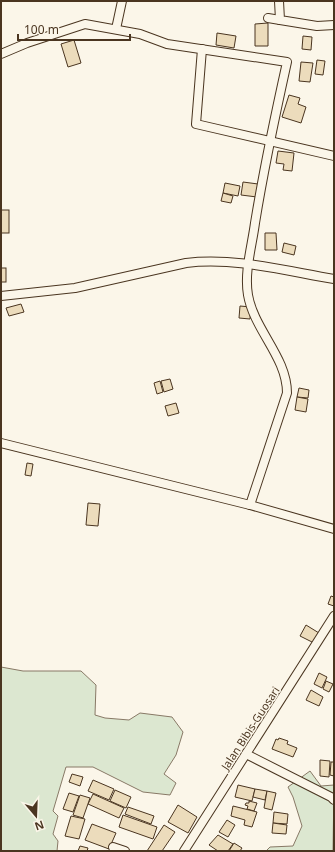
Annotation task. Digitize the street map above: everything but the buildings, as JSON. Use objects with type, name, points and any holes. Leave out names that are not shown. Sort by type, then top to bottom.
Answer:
[{"type":"street","points":[[116,29],[122,1]]},
{"type":"street","points":[[279,1],[280,20]]},
{"type":"street","points":[[268,18],[317,26],[334,25]]},
{"type":"street","points":[[1,54],[27,43],[85,24],[140,34],[167,44],[287,62],[269,142],[248,265],[248,294],[253,314],[281,366],[287,383],[287,393],[250,505]]},
{"type":"street","points":[[202,49],[196,124],[334,156]]},
{"type":"street","points":[[1,296],[75,288],[200,261],[248,265],[334,279]]},
{"type":"street","points":[[1,443],[250,505],[334,530]]},
{"type":"street","name":"Jalan Bibis-Guosari","points":[[184,851],[334,616]]},
{"type":"street","points":[[246,754],[334,800]]},
{"type":"street","points":[[113,847],[125,851]]},
{"type":"green space","points":[[1,667],[23,671],[81,671],[96,685],[95,715],[105,718],[129,720],[140,713],[172,717],[183,732],[176,755],[164,774],[176,783],[170,795],[143,792],[93,767],[66,767],[53,811],[58,816],[53,834],[58,841],[57,851],[1,851]]},
{"type":"green space","points":[[310,771],[321,786],[334,785],[333,851],[266,851],[270,847],[293,846],[302,826],[293,797],[288,787]]}]
